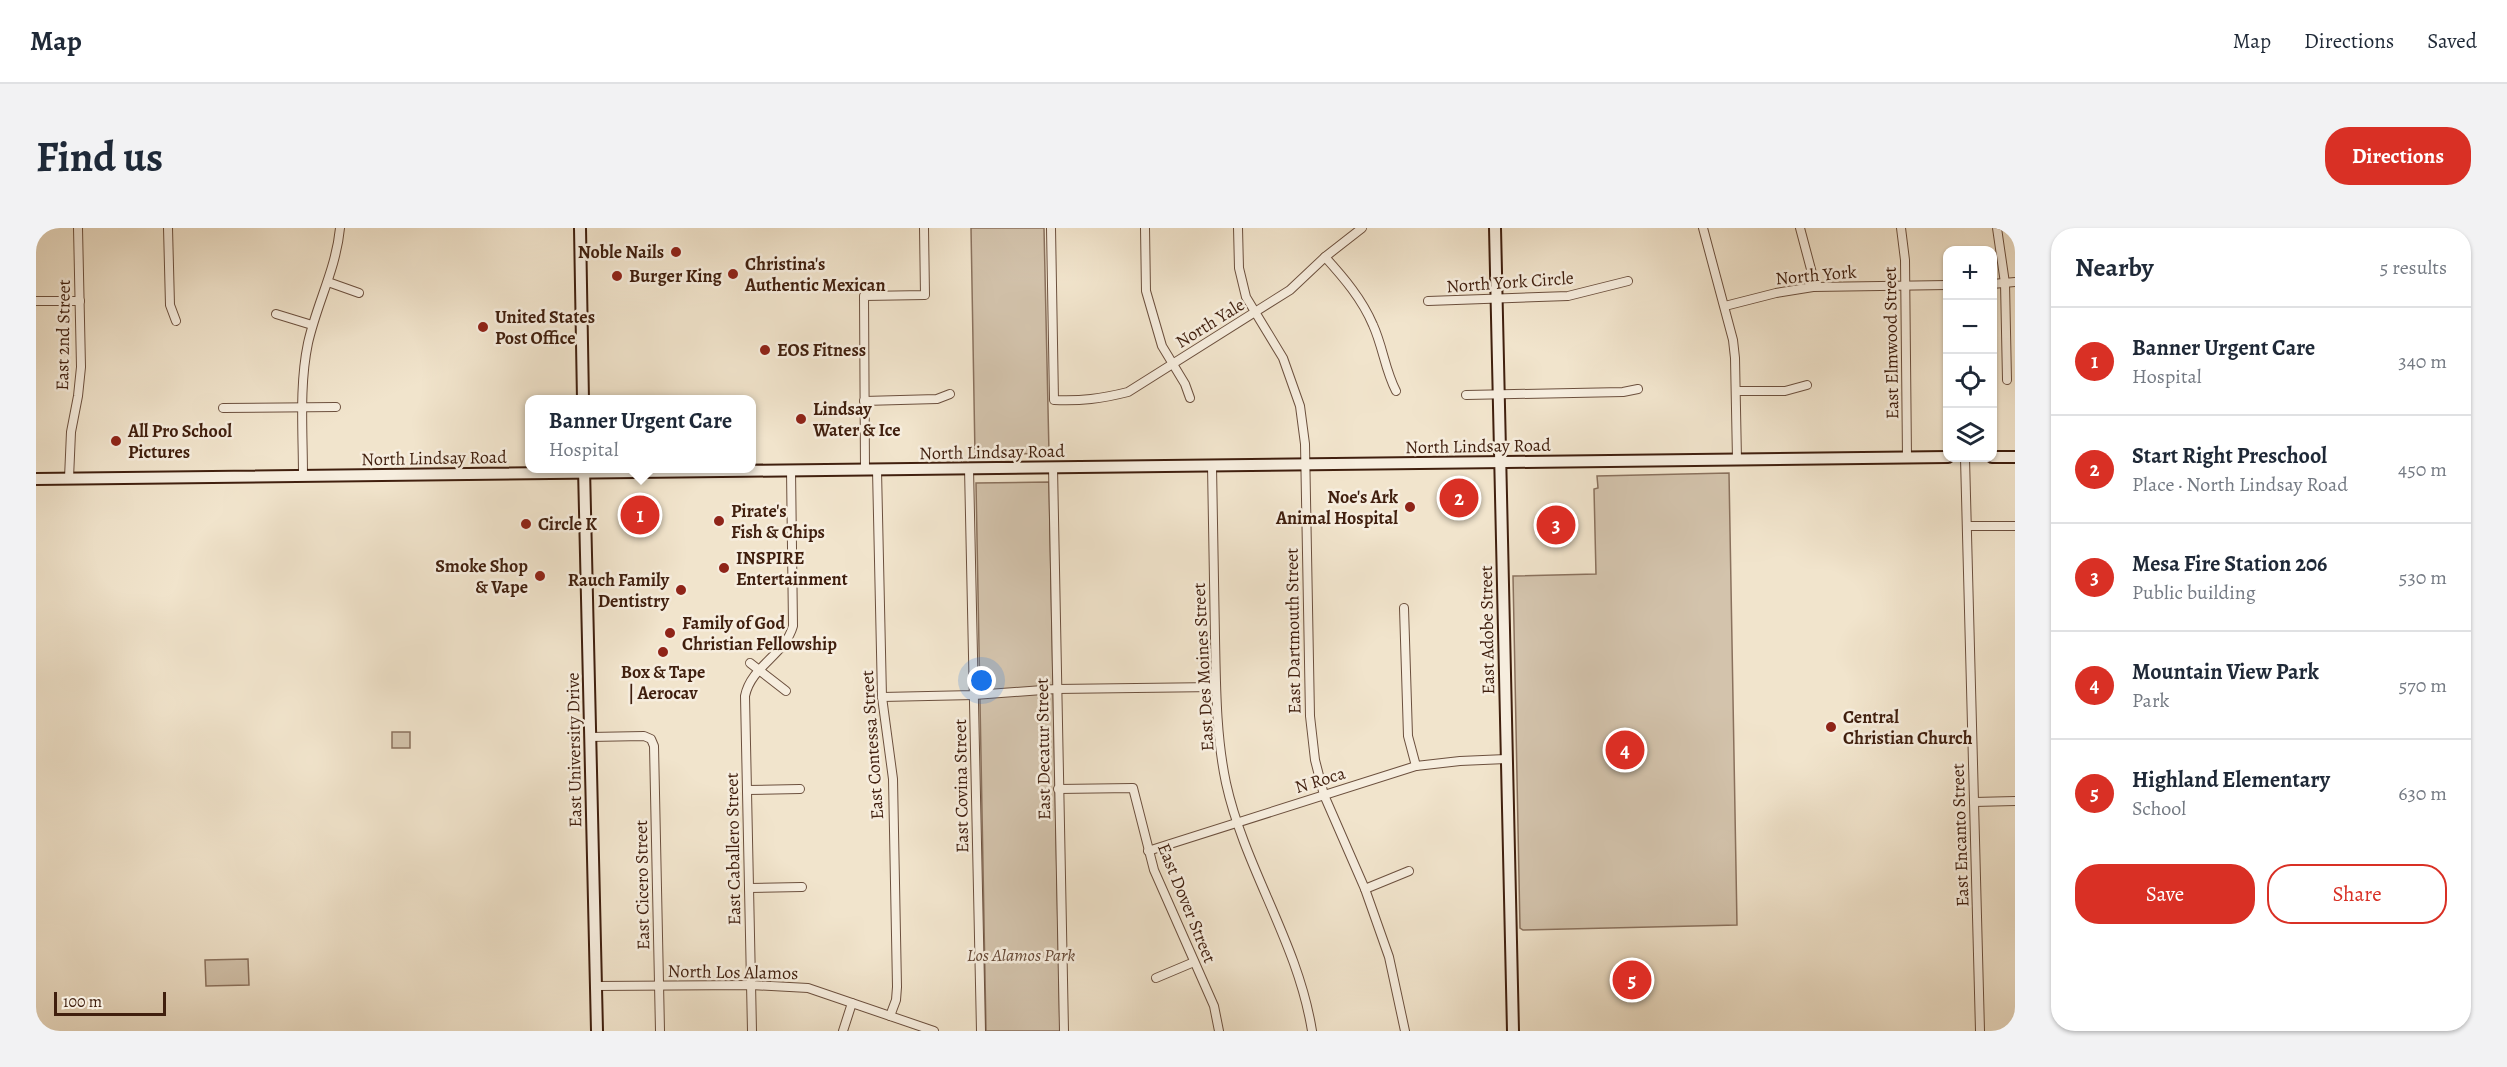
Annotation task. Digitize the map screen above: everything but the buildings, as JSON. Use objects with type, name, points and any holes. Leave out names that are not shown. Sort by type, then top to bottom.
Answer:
[{"type":"main road","points":[[580,228],[583,395]]},
{"type":"main road","name":"East Adobe Street","points":[[1495,228],[1513,1031]]},
{"type":"main road","name":"North Lindsay Road","points":[[756,471],[1943,457]]},
{"type":"main road","points":[[1997,457],[2015,457]]},
{"type":"main road","name":"North Lindsay Road","points":[[36,479],[525,472]]},
{"type":"main road","name":"East University Drive","points":[[584,473],[597,1031]]},
{"type":"street","name":"East 2nd Street","points":[[69,478],[71,432],[80,376],[78,228]]},
{"type":"street","points":[[168,228],[170,305],[176,321]]},
{"type":"street","points":[[303,476],[304,364],[312,326],[336,256],[340,228]]},
{"type":"street","points":[[865,470],[864,296],[925,295],[924,228]]},
{"type":"street","name":"North Yale","points":[[1051,228],[1053,400],[1097,400],[1128,392],[1290,290],[1362,228]]},
{"type":"street","points":[[1145,228],[1146,291],[1162,346],[1185,384],[1190,398]]},
{"type":"street","name":"East Dartmouth Street","points":[[1238,228],[1239,268],[1246,297],[1283,358],[1300,406],[1305,444],[1310,716],[1315,760],[1324,795],[1365,889],[1389,957],[1405,1031]]},
{"type":"street","points":[[1703,228],[1725,306],[1735,358],[1737,460]]},
{"type":"street","points":[[1800,228],[1812,273],[1813,287]]},
{"type":"street","name":"East Elmwood Street","points":[[1901,228],[1906,286],[1907,458]]},
{"type":"street","points":[[1997,228],[2005,283],[2007,380]]},
{"type":"street","points":[[1326,257],[1350,286],[1373,324],[1387,374],[1395,391]]},
{"type":"street","name":"North York Circle","points":[[1428,301],[1568,296],[1628,281]]},
{"type":"street","points":[[328,282],[359,293]]},
{"type":"street","points":[[1997,284],[2015,282]]},
{"type":"street","name":"North York","points":[[1725,306],[1776,292],[1813,287],[1943,285]]},
{"type":"street","points":[[36,301],[80,301]]},
{"type":"street","points":[[276,314],[312,326]]},
{"type":"street","points":[[1736,392],[1785,391],[1807,385]]},
{"type":"street","points":[[1466,395],[1623,392],[1638,389]]},
{"type":"street","points":[[864,401],[937,399],[950,394]]},
{"type":"street","points":[[224,408],[336,407]]},
{"type":"street","name":"East Encanto Street","points":[[1965,462],[1980,1031]]},
{"type":"street","name":"East Des Moines Street","points":[[1212,466],[1216,687],[1226,782],[1236,823],[1295,963],[1312,1031]]},
{"type":"street","name":"East Decatur Street","points":[[1053,467],[1064,1031]]},
{"type":"street","name":"East Covina Street","points":[[969,468],[981,1031]]},
{"type":"street","name":"East Contessa Street","points":[[877,470],[882,698],[893,779],[897,987],[896,999],[890,1016]]},
{"type":"street","name":"East Caballero Street","points":[[752,1031],[745,696],[749,682],[783,645],[793,626],[791,471]]},
{"type":"street","points":[[1967,526],[2015,526]]},
{"type":"street","points":[[1404,608],[1407,727],[1416,766]]},
{"type":"street","points":[[750,663],[786,692]]},
{"type":"street","points":[[882,698],[1056,689],[1216,687]]},
{"type":"street","name":"East Cicero Street","points":[[590,737],[641,736],[651,739],[654,750],[660,1031]]},
{"type":"street","name":"N Roca","points":[[1148,851],[1416,766],[1506,759]]},
{"type":"street","name":"East Dover Street","points":[[1058,789],[1133,788],[1148,851],[1164,894],[1214,1006],[1219,1031]]},
{"type":"street","points":[[747,790],[800,789]]},
{"type":"street","points":[[1974,802],[2015,801]]},
{"type":"street","points":[[1365,889],[1409,871]]},
{"type":"street","points":[[749,888],[802,887]]},
{"type":"street","points":[[1156,978],[1194,962]]},
{"type":"street","name":"North Los Alamos","points":[[596,986],[751,985],[808,988],[934,1031]]},
{"type":"street","points":[[843,1031],[852,1003]]},
{"type":"green space","points":[[971,228],[1044,228],[1049,453],[975,455]]},
{"type":"green space","points":[[1729,473],[1737,925],[1523,930],[1520,928],[1513,576],[1596,574],[1594,489],[1598,488],[1597,476]]},
{"type":"green space","name":"Los Alamos Park","points":[[1049,482],[1060,1031],[986,1031],[976,483]]},
{"type":"green space","points":[[392,732],[410,732],[410,748],[392,748]]},
{"type":"green space","points":[[248,959],[249,985],[206,986],[205,960]]},
{"type":"place","name":"Noble Nails","points":[[676,252]]},
{"type":"place","name":"Christina's Authentic Mexican","points":[[733,274]]},
{"type":"place","name":"Burger King","points":[[617,276]]},
{"type":"place","name":"United States Post Office","points":[[483,327]]},
{"type":"place","name":"EOS Fitness","points":[[765,350]]},
{"type":"place","name":"Lindsay Water & Ice","points":[[801,419]]},
{"type":"place","name":"All Pro School Pictures","points":[[116,441]]},
{"type":"place","name":"Start Right Preschool","points":[[1459,498]]},
{"type":"place","name":"Noe's Ark Animal Hospital","points":[[1410,507]]},
{"type":"place","name":"Banner Urgent Care","points":[[640,515]]},
{"type":"place","name":"Pirate's Fish & Chips","points":[[719,521]]},
{"type":"place","name":"Circle K","points":[[526,524]]},
{"type":"place","name":"Mesa Fire Station 206","points":[[1556,525]]},
{"type":"place","name":"INSPIRE Entertainment","points":[[724,568]]},
{"type":"place","name":"Smoke Shop & Vape","points":[[540,576]]},
{"type":"place","name":"Rauch Family Dentistry","points":[[681,590]]},
{"type":"place","name":"Family of God Christian Fellowship","points":[[670,633]]},
{"type":"place","name":"Box & Tape | Aerocav","points":[[663,652]]},
{"type":"place","name":"Central Christian Church","points":[[1831,727]]},
{"type":"place","name":"Mountain View Park","points":[[1625,750]]},
{"type":"place","name":"Highland Elementary","points":[[1632,980]]}]
